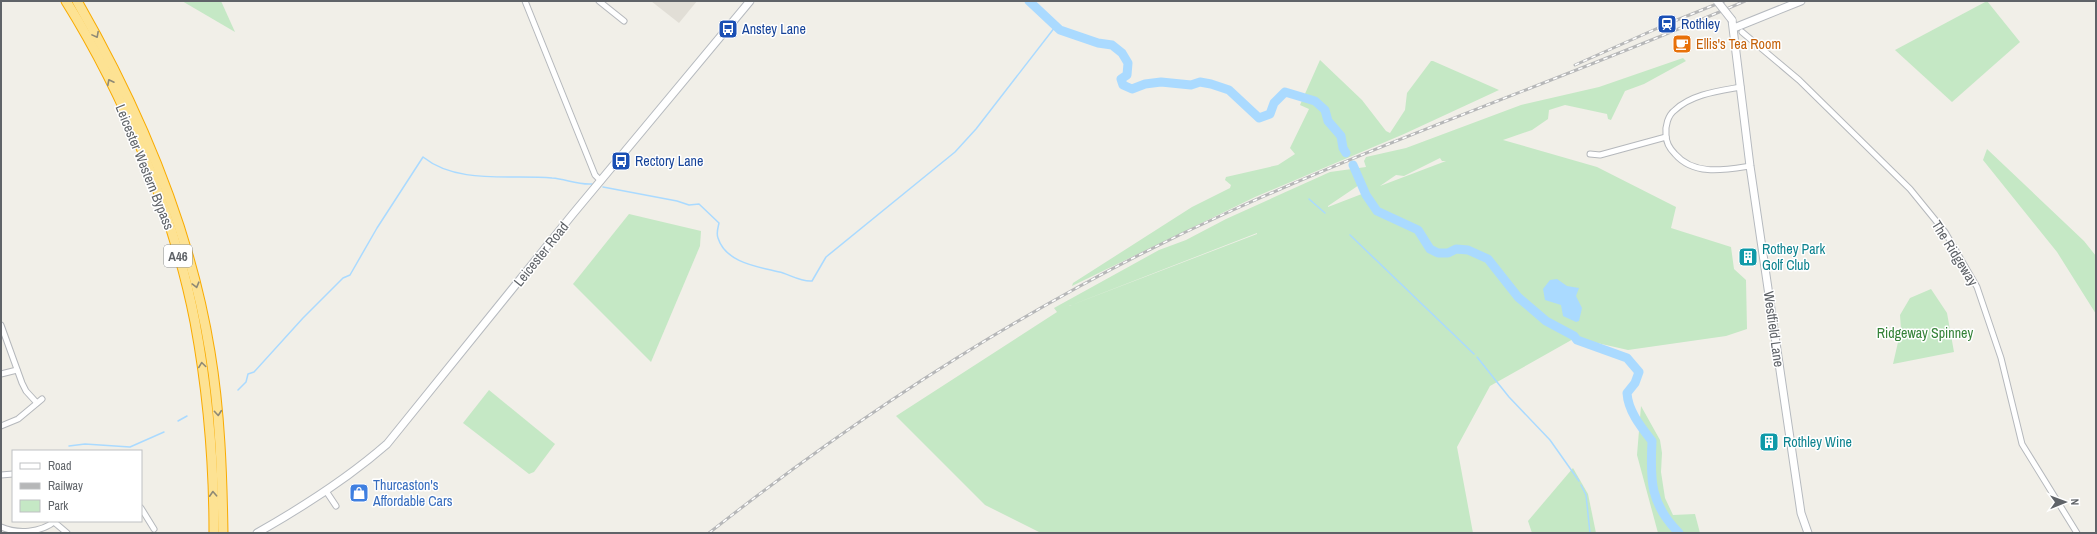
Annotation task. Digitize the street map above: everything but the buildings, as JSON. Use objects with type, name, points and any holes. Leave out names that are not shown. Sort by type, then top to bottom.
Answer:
[{"type":"highway","name":"Leicester Western Bypass","points":[[66,1],[118,99],[146,163],[173,237],[195,321],[202,360],[210,439],[214,533]]},
{"type":"highway","name":"Leicester Western Bypass","points":[[77,1],[132,107],[155,159],[182,236],[204,322],[214,377],[219,424],[223,533]]},
{"type":"street","points":[[525,1],[595,174],[601,181]]},
{"type":"street","points":[[599,1],[625,21]]},
{"type":"street","name":"Leicester Road","points":[[257,533],[290,515],[324,493],[357,469],[387,444],[750,1]]},
{"type":"street","name":"Westfield Lane","points":[[1717,1],[1732,20],[1734,28],[1750,166],[1801,513],[1808,533]]},
{"type":"street","points":[[1734,28],[1801,1]]},
{"type":"street","name":"The Ridgeway","points":[[1742,32],[1799,80],[1910,189],[1945,232],[1977,287],[2001,358],[2022,444],[2077,533]]},
{"type":"street","points":[[1741,86],[1702,95],[1681,105],[1669,117],[1666,137],[1672,150],[1680,159],[1691,166],[1707,170],[1721,171],[1750,166]]},
{"type":"street","points":[[1590,154],[1600,155],[1666,137]]},
{"type":"street","points":[[1,325],[26,391],[37,402]]},
{"type":"street","points":[[1,374],[17,370]]},
{"type":"street","points":[[1,426],[18,419],[42,399]]},
{"type":"street","points":[[1,475],[12,476]]},
{"type":"street","points":[[324,493],[336,506]]},
{"type":"street","points":[[142,510],[154,528]]},
{"type":"street","points":[[1,527],[13,532],[35,531],[43,529],[55,522],[67,533]]},
{"type":"shaded area","points":[[651,1],[697,1],[679,23]]},
{"type":"green space","points":[[182,1],[221,1],[235,32]]},
{"type":"green space","points":[[1987,1],[2020,42],[1952,102],[1895,50]]},
{"type":"green space","points":[[1683,58],[1686,61],[1644,84],[1625,91],[1611,120],[1608,119],[1607,114],[1565,105],[1549,110],[1548,119],[1532,130],[1503,140],[1597,167],[1676,207],[1671,228],[1731,247],[1734,269],[1746,280],[1747,329],[1726,336],[1628,350],[1575,338],[1490,386],[1457,447],[1473,533],[1041,533],[985,505],[896,416],[1057,312],[1054,308],[1159,250],[1186,240],[1226,219],[1330,172],[1366,167],[1364,161],[1366,157],[1406,148],[1521,105],[1599,87]],"holes":[[[1440,158],[1442,161],[1446,161],[1380,186],[1396,175],[1404,176]],[[1362,183],[1367,192],[1328,207]],[[1257,233],[1257,234],[1069,306]]]},
{"type":"green space","points":[[1320,60],[1362,100],[1386,131],[1390,133],[1405,110],[1407,93],[1431,61],[1499,90],[1404,134],[1255,197],[1072,286],[1073,283],[1192,207],[1230,188],[1231,185],[1225,180],[1226,177],[1278,165],[1295,154],[1290,148],[1309,109],[1300,105]]},
{"type":"green space","points":[[1987,149],[2084,241],[2096,256],[2096,314],[2057,252],[1983,160]]},
{"type":"green space","points":[[629,214],[701,231],[700,246],[651,362],[573,284]]},
{"type":"green space","name":"Ridgeway Spinney","points":[[1931,289],[1947,313],[1954,352],[1893,364],[1901,329],[1900,315],[1910,298]]},
{"type":"green space","points":[[489,390],[555,444],[534,472],[529,474],[463,423]]},
{"type":"green space","points":[[1641,406],[1660,440],[1662,453],[1661,472],[1665,498],[1673,515],[1695,514],[1700,533],[1658,533],[1637,455]]},
{"type":"green space","points":[[1573,468],[1588,494],[1596,533],[1532,533],[1528,521]]},
{"type":"water","points":[[1557,279],[1567,286],[1579,288],[1576,296],[1582,308],[1579,321],[1576,322],[1563,316],[1561,305],[1545,300],[1543,289],[1550,280]]},
{"type":"waterway","points":[[1029,1],[1060,30],[1098,43],[1112,45],[1122,53],[1128,63],[1127,75],[1121,79],[1123,85],[1132,89],[1145,84],[1161,82],[1191,85],[1200,82],[1211,84],[1229,90],[1259,118],[1270,114],[1274,103],[1285,92],[1315,101],[1325,110],[1328,121],[1341,136],[1343,148],[1346,153]]},
{"type":"waterway","points":[[603,187],[677,201],[689,205],[699,204],[719,223],[717,232],[718,238],[722,247],[728,254],[745,263],[783,273],[801,280],[812,281],[826,257],[955,152],[976,129],[1055,27]]},
{"type":"waterway","points":[[238,390],[246,382],[248,374],[254,372],[303,318],[343,278],[350,275],[377,228],[423,157],[437,166],[452,172],[468,175],[552,178],[581,184],[592,184]]},
{"type":"waterway","points":[[1353,165],[1366,195],[1377,211],[1418,230],[1430,249],[1438,253],[1448,253],[1456,249],[1468,250],[1488,259],[1518,297],[1546,321],[1574,336],[1577,340],[1627,358],[1639,372],[1635,383],[1627,393],[1632,412],[1652,441],[1651,468],[1654,491],[1662,512],[1679,533]]},
{"type":"waterway","points":[[1309,199],[1325,213]]},
{"type":"waterway","points":[[1350,235],[1474,354]]},
{"type":"waterway","points":[[1477,357],[1509,397],[1550,440],[1579,481]]},
{"type":"waterway","points":[[178,421],[187,416]]},
{"type":"waterway","points":[[69,446],[85,444],[130,447],[164,432]]},
{"type":"waterway","points":[[1581,485],[1586,495],[1590,533]]},
{"type":"railway","points":[[1575,65],[1667,24],[1724,1]]},
{"type":"railway","points":[[709,533],[832,441],[961,355],[1095,278],[1163,243],[1296,182],[1617,54],[1745,1]]},
{"type":"place","name":"Rothley","points":[[1667,24]]},
{"type":"place","name":"Anstey Lane","points":[[728,29]]},
{"type":"place","name":"Ellis's Tea Room","points":[[1682,44]]},
{"type":"place","name":"Rectory Lane","points":[[621,161]]},
{"type":"place","name":"Rothey Park Golf Club","points":[[1748,257]]},
{"type":"place","name":"Rothley Wine","points":[[1769,442]]},
{"type":"place","name":"Thurcaston's Affordable Cars","points":[[359,493]]}]
